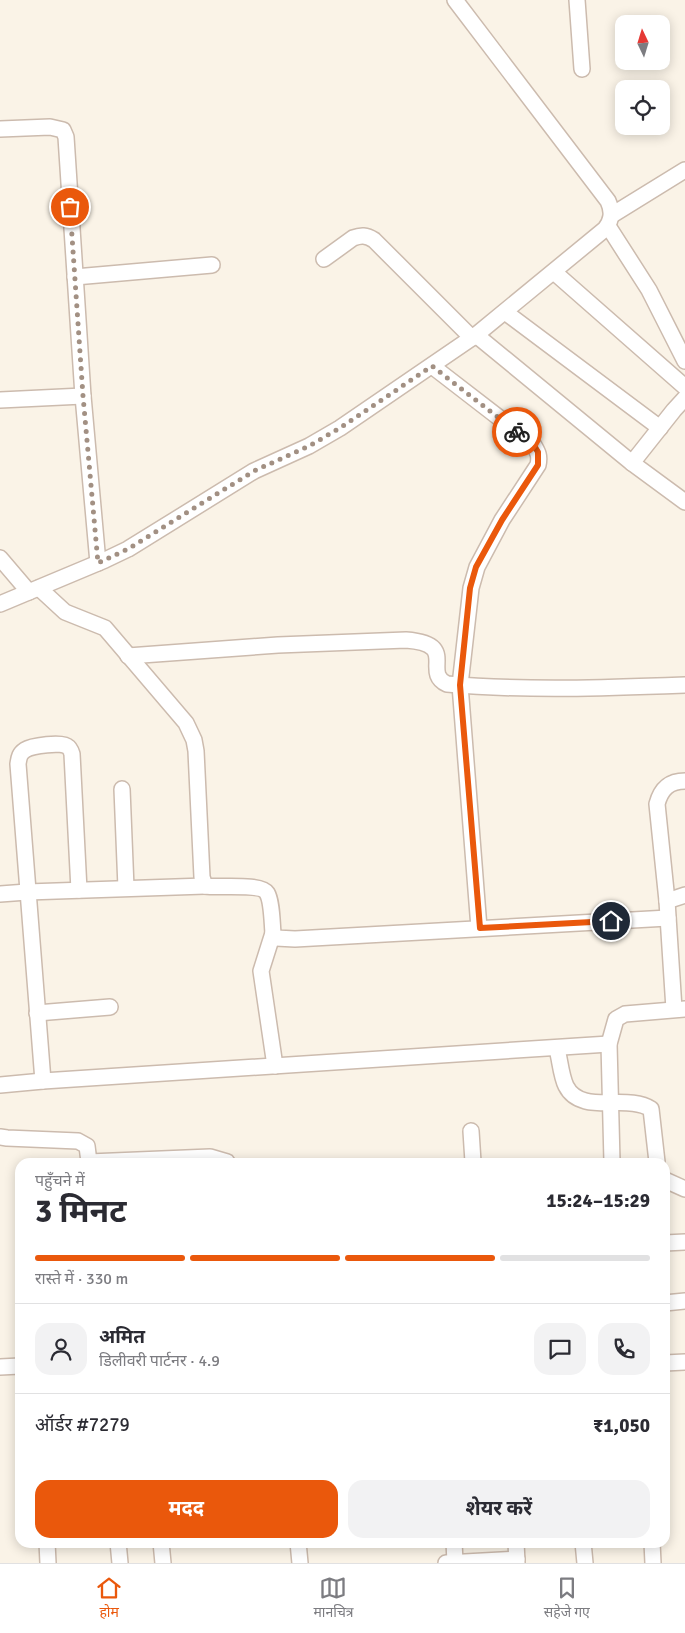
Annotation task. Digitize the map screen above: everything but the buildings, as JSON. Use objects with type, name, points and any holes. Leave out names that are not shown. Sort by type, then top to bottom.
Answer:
[{"type":"street","points":[[0,604],[128,549],[254,471],[309,446],[340,428],[474,337],[605,230],[610,220],[612,208],[608,201],[455,0]]},
{"type":"street","points":[[572,0],[577,0],[582,69]]},
{"type":"street","points":[[0,129],[50,127],[63,130],[66,136],[83,396],[98,563]]},
{"type":"street","points":[[610,220],[685,170]]},
{"type":"street","points":[[610,220],[649,290],[685,361]]},
{"type":"street","points":[[324,259],[353,238],[364,235],[374,240],[474,337],[632,463],[685,502]]},
{"type":"street","points":[[75,277],[212,265]]},
{"type":"street","points":[[554,272],[685,387]]},
{"type":"street","points":[[504,312],[660,428]]},
{"type":"street","points":[[432,366],[533,444],[539,458],[538,465],[502,520],[476,567],[470,588],[460,685],[480,928]]},
{"type":"street","points":[[0,400],[83,396]]},
{"type":"street","points":[[632,463],[685,398]]},
{"type":"street","points":[[0,558],[34,590],[65,612],[106,628],[186,723],[194,740],[196,751],[202,877],[206,886]]},
{"type":"street","points":[[128,656],[278,645],[406,640],[420,641],[434,648],[438,676],[440,680],[447,684],[555,688],[685,685]]},
{"type":"street","points":[[42,1080],[18,764],[20,756],[25,749],[62,744],[68,747],[72,754],[79,890]]},
{"type":"street","points":[[612,1158],[609,1044],[616,1019],[625,1014],[680,1009],[668,918],[657,804],[659,795],[665,786],[685,781]]},
{"type":"street","points":[[122,790],[126,888]]},
{"type":"street","points":[[0,894],[206,886],[216,888],[256,887],[263,889],[268,894],[273,933],[262,971],[275,1066]]},
{"type":"street","points":[[667,901],[685,895]]},
{"type":"street","points":[[273,933],[276,938],[295,939],[668,918]]},
{"type":"street","points":[[38,1013],[110,1007]]},
{"type":"street","points":[[0,1085],[42,1080],[557,1049],[609,1044]]},
{"type":"street","points":[[557,1049],[565,1084],[570,1092],[584,1101],[636,1103],[646,1106],[651,1110],[657,1158]]},
{"type":"street","points":[[470,1131],[473,1158]]},
{"type":"street","points":[[0,1137],[78,1141],[87,1146],[88,1158]]},
{"type":"street","points":[[186,1158],[213,1158]]},
{"type":"street","points":[[670,1182],[685,1190]]},
{"type":"street","points":[[670,1243],[685,1242]]},
{"type":"street","points":[[670,1302],[685,1301]]},
{"type":"street","points":[[670,1363],[685,1362]]},
{"type":"street","points":[[0,1367],[15,1366]]},
{"type":"street","points":[[47,1548],[48,1563]]},
{"type":"street","points":[[119,1548],[120,1563]]},
{"type":"street","points":[[161,1548],[162,1563]]},
{"type":"street","points":[[299,1548],[300,1563]]},
{"type":"street","points":[[454,1548],[455,1562]]},
{"type":"street","points":[[446,1563],[517,1561],[516,1548]]},
{"type":"street","points":[[584,1548],[585,1563]]},
{"type":"street","points":[[652,1548],[653,1563]]},
{"type":"way so far","points":[[70,207],[83,396],[98,563],[128,549],[254,471],[309,446],[340,428],[432,366],[517,432]]},
{"type":"route","points":[[517,432],[533,444],[538,452],[538,465],[502,520],[476,567],[470,588],[460,685],[480,928],[611,921]]}]
